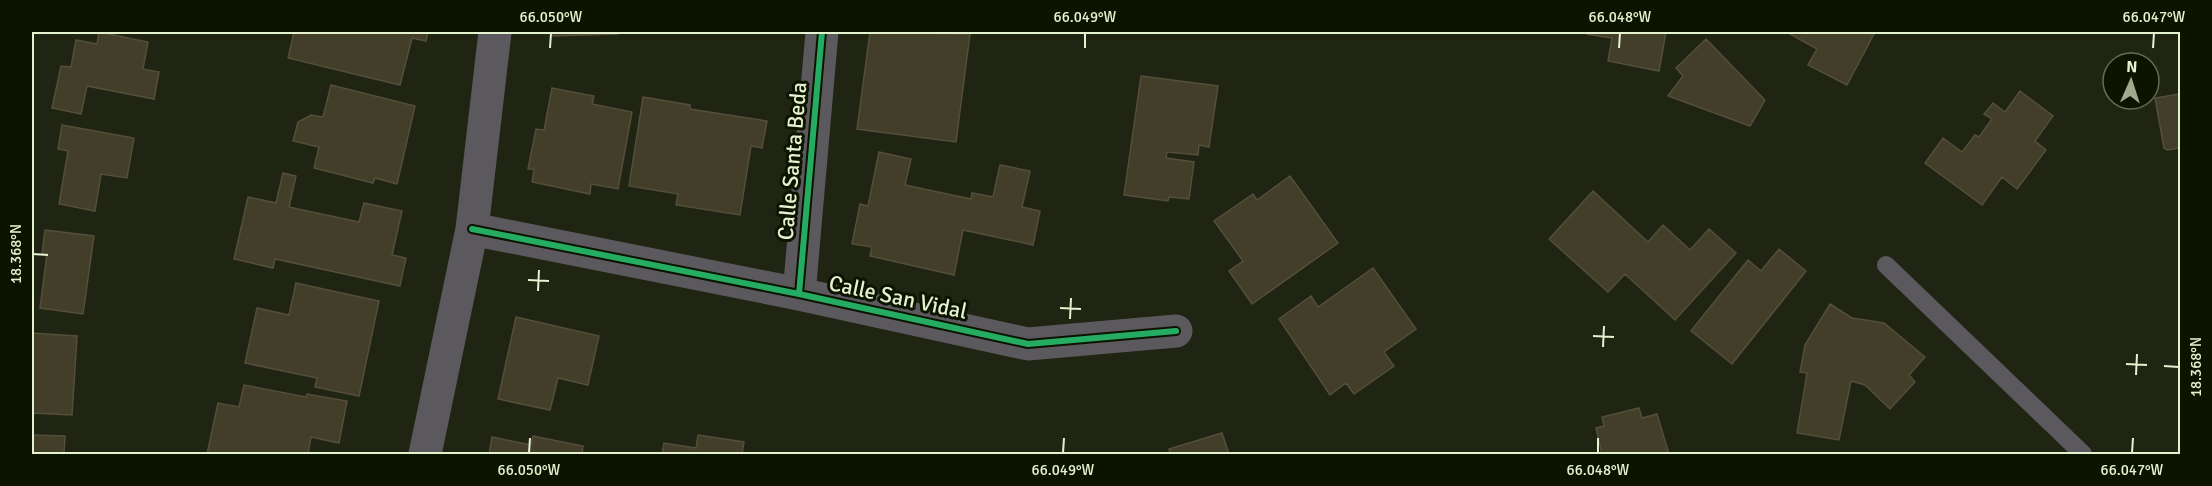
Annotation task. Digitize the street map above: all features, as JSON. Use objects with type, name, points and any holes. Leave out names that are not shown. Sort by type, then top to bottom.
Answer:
[{"type":"street","name":"Calle Santa Beda","points":[[799,294],[822,32]]},
{"type":"street","points":[[425,454],[472,229],[494,40]]},
{"type":"street","name":"Calle San Vidal","points":[[472,229],[799,294],[1028,344],[1176,331]]},
{"type":"lane","points":[[1886,265],[2083,454]]},
{"type":"building","points":[[99,32],[148,42],[143,69],[159,72],[154,99],[87,86],[81,114],[52,108],[61,66],[71,67],[76,40],[97,44]]},
{"type":"building","points":[[294,32],[428,32],[426,41],[412,38],[400,85],[288,58]]},
{"type":"building","points":[[551,32],[618,32],[618,34],[551,36]]},
{"type":"building","points":[[870,32],[970,34],[956,142],[857,129]]},
{"type":"building","points":[[1587,32],[1666,32],[1659,71],[1608,61],[1612,38],[1587,34]]},
{"type":"building","points":[[1791,32],[1875,32],[1847,85],[1808,65],[1817,49],[1790,34]]},
{"type":"building","points":[[1706,39],[1765,100],[1750,126],[1668,96],[1683,76],[1676,68]]},
{"type":"building","points":[[1141,76],[1218,86],[1209,147],[1199,145],[1198,155],[1167,152],[1166,158],[1194,162],[1189,199],[1169,197],[1168,201],[1124,195]]},
{"type":"building","points":[[331,85],[415,106],[397,184],[375,178],[373,183],[314,168],[319,147],[293,141],[298,122],[311,115],[323,117]]},
{"type":"building","points":[[552,88],[594,96],[592,104],[632,112],[618,189],[591,184],[590,194],[532,182],[534,169],[528,169],[536,129],[544,130]]},
{"type":"building","points":[[2020,91],[2053,116],[2035,141],[2046,150],[2017,189],[2002,177],[1982,205],[1925,163],[1943,138],[1962,152],[1975,135],[1979,137],[1992,119],[1984,114],[1993,103],[2005,112]]},
{"type":"building","points":[[2180,94],[2180,148],[2167,150],[2164,148],[2157,111],[2161,111],[2161,97]]},
{"type":"building","points":[[643,97],[690,105],[690,109],[767,121],[762,148],[751,146],[740,215],[676,205],[678,194],[629,186]]},
{"type":"building","points":[[62,125],[134,138],[127,178],[101,174],[95,211],[59,204],[68,151],[58,149]]},
{"type":"building","points":[[879,152],[911,159],[905,185],[971,199],[972,193],[993,197],[1000,165],[1030,171],[1022,207],[1040,211],[1033,245],[963,230],[954,275],[870,256],[872,247],[852,244],[860,204],[868,206]]},
{"type":"building","points":[[283,173],[296,176],[289,207],[359,222],[364,203],[402,211],[392,255],[406,258],[400,286],[275,259],[273,268],[234,259],[248,197],[276,203]]},
{"type":"building","points":[[1290,176],[1338,243],[1252,304],[1229,271],[1243,261],[1214,221],[1253,194],[1257,200]]},
{"type":"building","points":[[1593,191],[1648,242],[1663,225],[1690,250],[1709,229],[1736,253],[1675,320],[1625,274],[1608,292],[1549,239]]},
{"type":"building","points":[[45,230],[94,236],[83,314],[40,308],[47,254],[42,254]]},
{"type":"building","points":[[1779,249],[1806,271],[1732,364],[1691,331],[1748,260],[1761,271]]},
{"type":"building","points":[[1373,268],[1416,329],[1384,352],[1394,366],[1354,394],[1346,383],[1330,395],[1279,319],[1311,296],[1318,307]]},
{"type":"building","points":[[296,283],[379,301],[359,396],[315,387],[317,378],[245,363],[257,308],[289,315]]},
{"type":"building","points":[[1830,304],[1852,318],[1884,323],[1925,357],[1909,375],[1915,382],[1890,409],[1865,385],[1851,381],[1839,440],[1797,433],[1807,373],[1800,372],[1805,345]]},
{"type":"building","points":[[516,317],[599,336],[588,385],[558,378],[550,410],[498,399]]},
{"type":"building","points":[[32,333],[77,336],[72,415],[32,413]]},
{"type":"building","points":[[244,385],[306,397],[307,394],[347,401],[339,443],[311,437],[308,454],[207,454],[218,403],[239,407]]},
{"type":"building","points":[[1639,408],[1642,418],[1657,414],[1669,454],[1602,454],[1596,428],[1604,426],[1602,417]]},
{"type":"building","points":[[1222,433],[1229,454],[1170,454],[1169,449]]},
{"type":"building","points":[[32,435],[65,436],[64,454],[32,454]]},
{"type":"building","points":[[698,435],[744,442],[742,454],[662,454],[664,443],[696,448]]},
{"type":"building","points":[[533,436],[583,446],[582,454],[489,454],[492,437],[531,445]]},
{"type":"cycle path","points":[[799,294],[822,32]]},
{"type":"cycle path","points":[[472,229],[799,294],[1028,344],[1176,331]]}]
